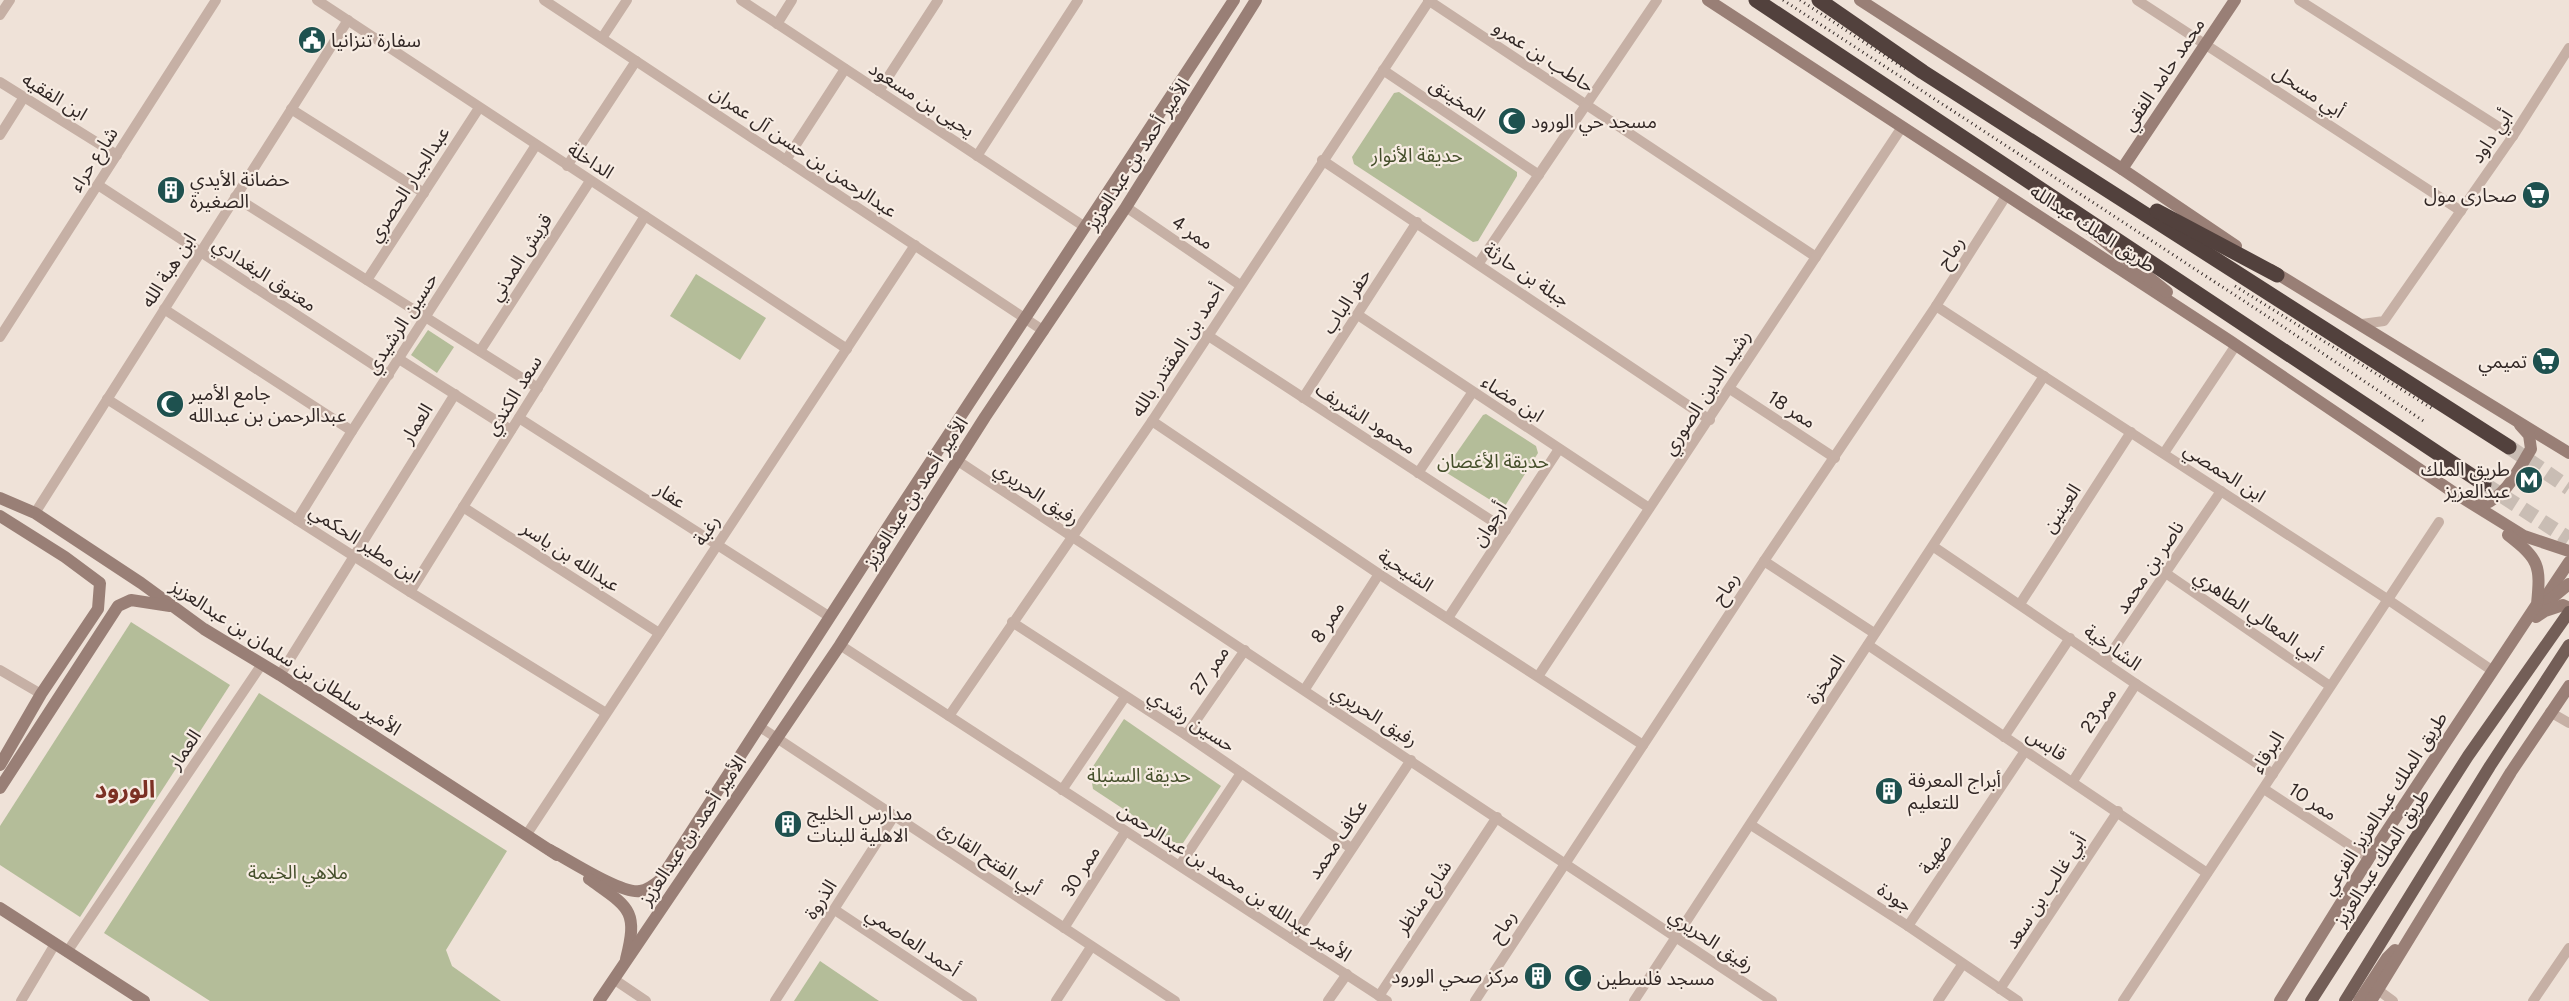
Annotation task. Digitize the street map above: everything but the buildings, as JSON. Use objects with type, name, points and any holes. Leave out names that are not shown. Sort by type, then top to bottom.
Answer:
[{"type":"highway","points":[[1746,0],[1769,9]]},
{"type":"highway","name":"طريق الملك عبدالله","points":[[1756,0],[2484,484]]},
{"type":"highway","points":[[1819,0],[1923,72],[2509,447]]},
{"type":"highway","points":[[2062,160],[2278,274]]},
{"type":"main road","name":"طريق الملك عبدالعزيز","points":[[2311,1001],[2468,756],[2569,612]]},
{"type":"main road","points":[[2345,1001],[2490,766],[2569,645]]},
{"type":"street","points":[[0,15],[10,0]]},
{"type":"street","name":"شارع حراء","points":[[1,334],[215,0]]},
{"type":"street","name":"الداخلة","points":[[317,0],[847,349]]},
{"type":"street","name":"عبدالرحمن بن حسن آل عمران","points":[[544,0],[1044,331]]},
{"type":"street","points":[[602,38],[627,0]]},
{"type":"street","name":"يحيى بن مسعود","points":[[741,0],[1085,227]]},
{"type":"street","points":[[777,24],[792,0]]},
{"type":"street","points":[[879,91],[938,0]]},
{"type":"street","points":[[977,156],[1078,0]]},
{"type":"street","name":"الأمير أحمد بن عبدالعزيز","points":[[550,850],[624,890],[638,891],[650,887],[660,880],[1234,0]]},
{"type":"street","name":"الأمير أحمد بن عبدالعزيز","points":[[599,1001],[840,645],[985,418],[1126,207],[1256,0]]},
{"type":"street","name":"حاطب بن عمرو","points":[[1428,0],[1816,257]]},
{"type":"street","name":"أحمد بن المقتدر بالله","points":[[949,716],[1152,421],[1428,0]]},
{"type":"street","points":[[1479,263],[1657,0]]},
{"type":"street","name":"طريق الملك عبدالله","points":[[1708,0],[2233,343],[2454,492]]},
{"type":"street","points":[[1860,0],[2278,274],[2569,453]]},
{"type":"street","name":"أبي مسحل","points":[[2137,0],[2460,211]]},
{"type":"street","name":"محمد حامد الفقي","points":[[2122,170],[2235,0]]},
{"type":"street","points":[[2299,0],[2513,136]]},
{"type":"street","name":"ابن هبة الله","points":[[35,513],[348,20]]},
{"type":"street","name":"أبي داود","points":[[2362,324],[2384,321],[2513,136],[2569,48]]},
{"type":"street","points":[[567,166],[636,61]]},
{"type":"street","points":[[786,160],[845,69]]},
{"type":"street","name":"المخينق","points":[[1383,70],[1539,175]]},
{"type":"street","name":"ابن الفقيه","points":[[0,82],[116,155]]},
{"type":"street","points":[[0,135],[24,97]]},
{"type":"street","name":"عبدالجبار الحصري","points":[[367,280],[479,108]]},
{"type":"street","points":[[291,109],[424,193]]},
{"type":"street","name":"رشيد الدين الصوري","points":[[1539,675],[1710,420],[1902,127]]},
{"type":"street","name":"حسين الرشيدي","points":[[297,520],[536,145]]},
{"type":"street","name":"جبلة بن حارثة","points":[[1322,160],[1479,263],[1710,420]]},
{"type":"street","name":"قريش المدني","points":[[480,351],[590,181]]},
{"type":"street","name":"معتوق البغدادي","points":[[98,185],[389,375]]},
{"type":"street","points":[[2048,193],[2095,234],[2233,343],[2164,453]]},
{"type":"street","name":"رماح","points":[[1475,1001],[1764,560],[1835,458],[1936,306],[2006,196]]},
{"type":"street","points":[[235,197],[538,388]]},
{"type":"street","name":"ممر 4","points":[[1126,207],[1240,285]]},
{"type":"street","name":"سعد الكندي","points":[[410,592],[646,216]]},
{"type":"street","name":"حفر الباب","points":[[1303,398],[1417,222]]},
{"type":"street","name":"رغبة","points":[[527,834],[915,246]]},
{"type":"street","name":"ابن الحمصي","points":[[1936,306],[2387,599],[2493,671]]},
{"type":"street","points":[[164,309],[352,431]]},
{"type":"street","name":"ابن مضاء","points":[[1358,315],[1472,393],[1650,508]]},
{"type":"street","name":"محمود الشريف","points":[[1207,335],[1506,530]]},
{"type":"street","points":[[399,359],[511,430]]},
{"type":"street","name":"الصخرة","points":[[1634,1001],[2044,376]]},
{"type":"street","name":"ممر 18","points":[[1730,389],[1835,458]]},
{"type":"street","points":[[2470,391],[2569,443]]},
{"type":"street","points":[[2454,492],[2482,505],[2496,500],[2531,449],[2529,435],[2522,426],[2470,391]]},
{"type":"street","points":[[1418,473],[1472,393]]},
{"type":"street","name":"العمار","points":[[280,675],[455,394]]},
{"type":"street","name":"ابن مطير الحكمي","points":[[107,399],[410,592],[606,713]]},
{"type":"street","points":[[968,407],[985,418]]},
{"type":"street","name":"عفار","points":[[519,418],[830,617]]},
{"type":"street","name":"الشيحية","points":[[1152,421],[1379,574],[1539,675],[1643,745]]},
{"type":"street","name":"العينين","points":[[2020,604],[2131,432]]},
{"type":"street","name":"أرجوان","points":[[1448,618],[1560,449]]},
{"type":"street","name":"رفيق الحريري","points":[[958,461],[1072,538],[1305,689],[1772,1001]]},
{"type":"street","name":"ناصر بن محمد","points":[[2105,662],[2167,574],[2221,491]]},
{"type":"street","points":[[2454,492],[2524,536],[2569,551]]},
{"type":"street","points":[[2454,492],[2521,544],[2533,558],[2540,574],[2537,604],[2522,628]]},
{"type":"street","name":"الأمير سلطان بن سلمان بن عبدالعزيز","points":[[1,500],[35,513],[177,608],[204,629],[280,675],[550,850]]},
{"type":"street","name":"عبدالله بن ياسر","points":[[463,507],[659,634]]},
{"type":"street","points":[[0,516],[65,557],[100,583],[98,609],[40,694],[0,765]]},
{"type":"street","name":"البرقاء","points":[[2123,1001],[2439,522]]},
{"type":"street","name":"الشارخية","points":[[1934,546],[2136,684],[2274,774]]},
{"type":"street","points":[[1764,560],[1874,633]]},
{"type":"street","points":[[2522,628],[2540,606],[2569,562]]},
{"type":"street","name":"ممر 8","points":[[1305,689],[1379,574]]},
{"type":"street","name":"أبي المعالي الطاهري","points":[[2167,574],[2330,686]]},
{"type":"street","points":[[2540,606],[2569,584]]},
{"type":"street","points":[[0,788],[118,606],[131,600],[152,602],[177,608]]},
{"type":"street","points":[[2522,628],[2545,610],[2563,604],[2569,608]]},
{"type":"street","name":"حسين رشدي","points":[[1012,622],[1186,735],[1351,848]]},
{"type":"street","name":"طريق الملك عبدالعزيز الفرعي","points":[[2280,1001],[2368,858],[2522,628]]},
{"type":"street","points":[[2004,737],[2070,638]]},
{"type":"street","name":"الأمير عبدالله بن محمد بن عبدالرحمن","points":[[840,645],[1383,999]]},
{"type":"street","name":"قابس","points":[[1868,645],[2118,811],[2207,873]]},
{"type":"street","name":"ممر 27","points":[[1186,735],[1245,650]]},
{"type":"street","name":"العمار","points":[[67,952],[262,664]]},
{"type":"street","points":[[0,670],[40,694]]},
{"type":"street","name":"ممر23","points":[[2073,781],[2136,684]]},
{"type":"street","points":[[2392,1001],[2374,996],[2550,712],[2569,686]]},
{"type":"street","points":[[1062,790],[1125,697]]},
{"type":"street","points":[[2550,712],[2569,723]]},
{"type":"street","name":"أبي الفتح القارئ","points":[[760,727],[1175,1001]]},
{"type":"street","name":"ضهية","points":[[1908,926],[2025,751]]},
{"type":"street","name":"عكاف محمد","points":[[1292,939],[1351,848],[1412,760]]},
{"type":"street","points":[[1180,865],[1241,773]]},
{"type":"street","name":"ممر 10","points":[[2264,789],[2368,858]]},
{"type":"street","name":"أبي غالب بن سعد","points":[[2000,989],[2118,811]]},
{"type":"street","name":"الذروة","points":[[776,1001],[894,816]]},
{"type":"street","name":"شارع مناظر","points":[[1383,999],[1497,817]]},
{"type":"street","name":"جودة","points":[[1751,824],[1908,926],[1962,965],[2018,1001]]},
{"type":"street","name":"ممر 30","points":[[1064,928],[1125,832]]},
{"type":"street","points":[[550,850],[620,900],[629,913],[631,927],[624,964]]},
{"type":"street","points":[[0,908],[67,952],[130,997],[144,1001]]},
{"type":"street","name":"أحمد العاصمي","points":[[835,910],[972,1001]]},
{"type":"street","points":[[2359,1001],[2387,958],[2409,938]]},
{"type":"street","points":[[21,1001],[55,944]]},
{"type":"street","points":[[1056,1001],[1091,946]]},
{"type":"street","points":[[2534,1001],[2569,948]]},
{"type":"street","points":[[1938,1001],[1962,965]]},
{"type":"street","points":[[1328,1001],[1346,974]]},
{"type":"street","points":[[615,980],[646,1001]]},
{"type":"green space","name":"حديقة الأنوار","points":[[1399,92],[1517,172],[1517,176],[1478,241],[1473,242],[1354,164],[1352,157],[1394,93]]},
{"type":"green space","points":[[696,274],[766,318],[740,360],[670,316]]},
{"type":"green space","points":[[428,330],[454,347],[437,373],[411,355]]},
{"type":"green space","name":"حديقة الأغصان","points":[[1486,414],[1536,446],[1538,453],[1505,506],[1500,506],[1447,473],[1446,468],[1483,415]]},
{"type":"green space","points":[[131,622],[230,685],[80,917],[0,865],[0,826]]},
{"type":"green space","name":"ملاهي الخيمة","points":[[259,693],[507,851],[446,950],[452,966],[501,1001],[210,1001],[104,933]]},
{"type":"green space","name":"حديقة السنبلة","points":[[1124,719],[1221,786],[1183,843],[1175,843],[1093,789],[1090,771]]},
{"type":"green space","points":[[820,961],[879,1001],[794,1001]]},
{"type":"tunnel","points":[[2509,447],[2569,488]]},
{"type":"tunnel","points":[[2484,484],[2569,539]]},
{"type":"railway","points":[[1783,0],[2273,320],[2425,422]]},
{"type":"railway","points":[[1800,0],[1905,69]]},
{"type":"railway","points":[[2235,286],[2433,409]]},
{"type":"place","name":"سفارة تنزانيا","points":[[312,40]]},
{"type":"place","name":"مسجد حي الورود","points":[[1512,121]]},
{"type":"place","name":"حضانة الأيدي الصغيرة","points":[[171,190]]},
{"type":"place","name":"صحارى مول","points":[[2536,195]]},
{"type":"place","name":"تمیمي","points":[[2546,361]]},
{"type":"place","name":"جامع الأمير عبدالرحمن بن عبدالله","points":[[170,404]]},
{"type":"place","name":"طريق الملك عبدالعزيز","points":[[2529,480]]},
{"type":"place","name":"أبراج المعرفة للتعليم","points":[[1889,791]]},
{"type":"place","name":"مدارس الخليج الاهلية للبنات","points":[[788,824]]},
{"type":"place","name":"مركز صحي الورود","points":[[1538,976]]},
{"type":"place","name":"مسجد فلسطين","points":[[1578,978]]},
{"type":"district","name":"الورود","points":[[125,790]]}]
